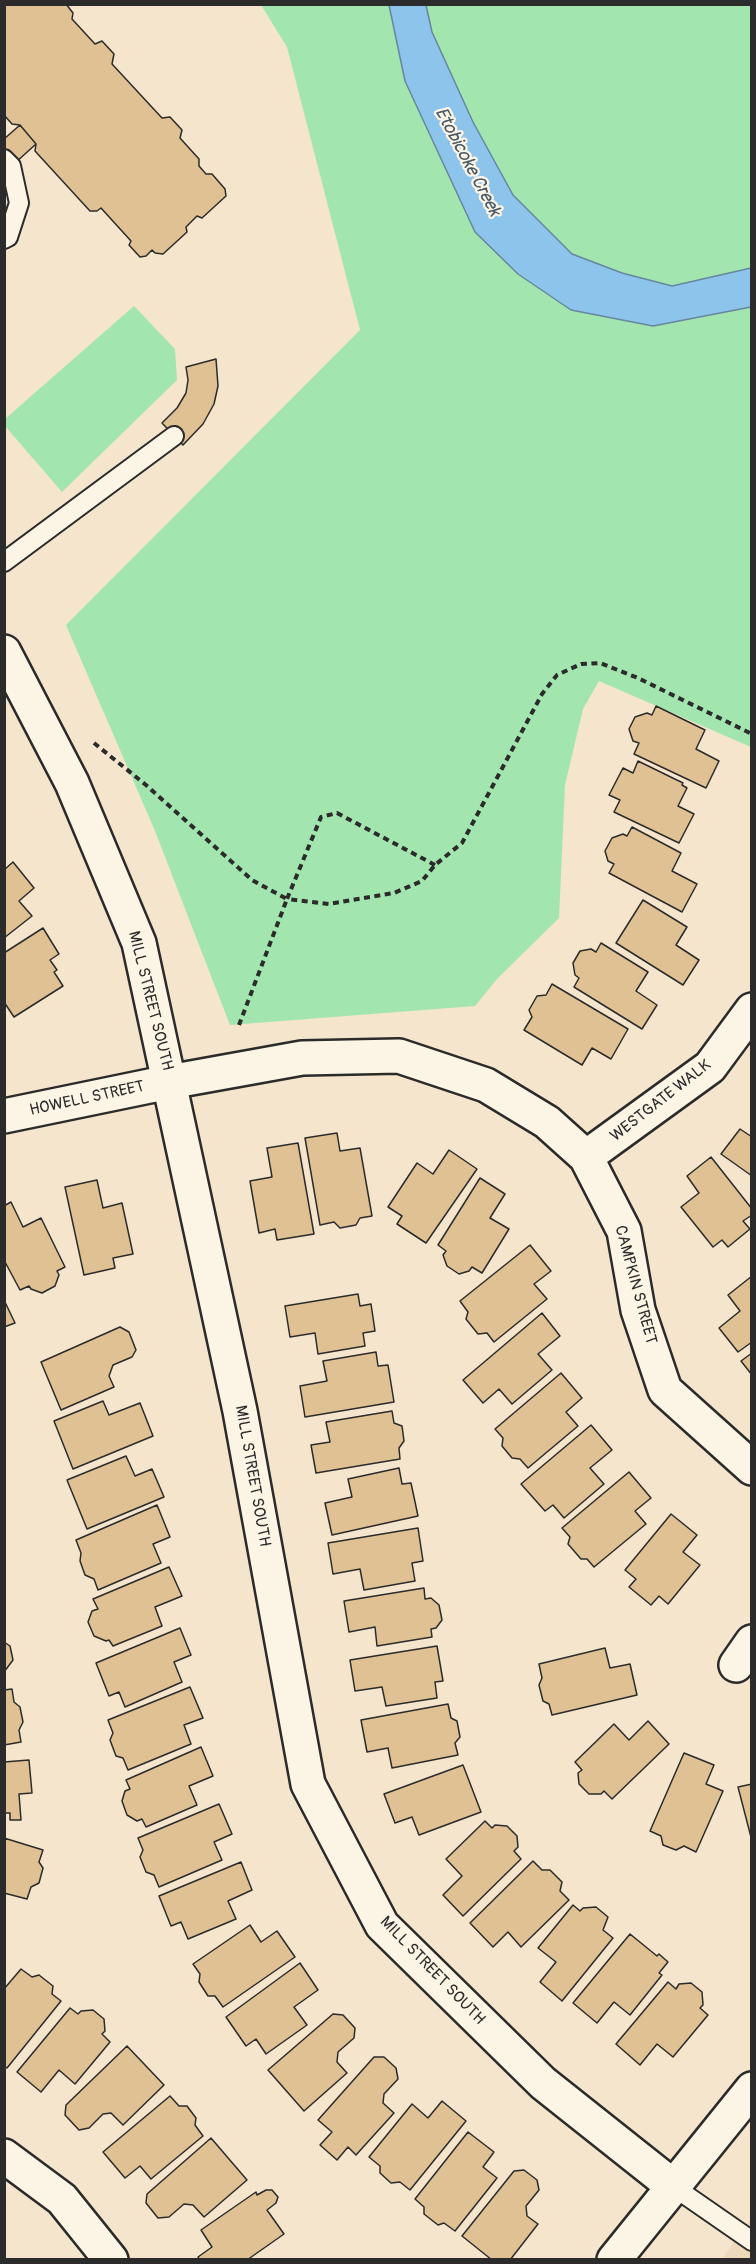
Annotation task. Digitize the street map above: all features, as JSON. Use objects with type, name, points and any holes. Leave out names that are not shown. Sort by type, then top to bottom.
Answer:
[{"type":"street","name":"MILL STREET SOUTH","points":[[4,652],[72,783],[139,943],[240,1411],[308,1784],[382,1925],[543,2083],[674,2187]]},
{"type":"street","name":"WESTGATE WALK","points":[[586,1157],[710,1066],[752,1010]]},
{"type":"street","name":"CAMPKIN STREET","points":[[169,1082],[302,1058],[399,1056],[486,1085],[547,1122],[586,1157],[624,1231],[638,1310],[665,1390],[752,1468]]},
{"type":"street","name":"HOWELL STREET","points":[[4,1116],[169,1082]]},
{"type":"street","points":[[614,2259],[752,2089]]},
{"type":"street","points":[[4,2156],[62,2199],[111,2259]]},
{"type":"lane","points":[[4,159],[11,166],[19,203],[8,237],[4,239]]},
{"type":"lane","points":[[4,561],[174,436]]},
{"type":"lane","points":[[674,2187],[752,2241]]},
{"type":"path","points":[[94,743],[146,784],[252,880],[286,899],[329,904],[394,893],[422,881],[435,865],[462,843],[542,694],[557,675],[581,664],[600,663],[638,678],[752,734]]},
{"type":"path","points":[[239,1025],[286,899],[321,817],[337,813],[435,865]]},
{"type":"shaded area","points":[[751,2218],[751,2259],[722,2259]]},
{"type":"green space","points":[[261,5],[751,5],[751,747],[599,681],[583,709],[565,785],[559,918],[497,979],[475,1006],[230,1025],[155,831],[66,625],[360,330],[287,47]]},
{"type":"green space","points":[[134,306],[175,349],[177,380],[62,492],[5,426],[5,419]]},
{"type":"water","name":"Etobicoke Creek","points":[[389,5],[426,5],[432,32],[473,122],[513,195],[572,254],[622,273],[672,286],[751,268],[751,307],[653,326],[571,310],[518,274],[475,232],[405,81]]},
{"type":"building","points":[[4,4],[66,4],[73,13],[72,19],[95,44],[102,41],[114,54],[112,64],[162,118],[170,117],[182,130],[180,138],[199,159],[199,166],[206,174],[212,174],[225,189],[226,196],[202,218],[197,216],[186,227],[187,232],[163,254],[152,250],[146,256],[140,257],[129,245],[131,241],[101,208],[97,211],[90,211],[35,151],[36,144],[20,125],[12,124],[4,115]]},
{"type":"building","points":[[20,125],[36,144],[4,173],[4,139]]},
{"type":"building","points":[[216,359],[218,386],[214,404],[203,424],[183,445],[162,423],[177,408],[186,393],[188,380],[186,367]]},
{"type":"building","points":[[656,706],[705,730],[696,749],[719,761],[706,788],[634,754],[639,743],[633,741],[629,729],[635,717],[647,713],[652,715]]},
{"type":"building","points":[[638,761],[683,783],[682,785],[687,788],[678,806],[694,814],[679,843],[614,812],[620,800],[609,795],[623,768],[633,773]]},
{"type":"building","points":[[632,827],[681,853],[672,871],[697,884],[682,912],[609,873],[614,864],[608,861],[605,851],[612,838],[623,834],[627,836]]},
{"type":"building","points":[[13,862],[34,888],[19,901],[32,916],[4,938],[4,870]]},
{"type":"building","points":[[643,900],[687,927],[676,945],[699,960],[683,985],[616,943]]},
{"type":"building","points":[[43,928],[59,954],[50,960],[63,986],[14,1017],[4,1002],[4,953]]},
{"type":"building","points":[[601,943],[648,972],[636,991],[657,1005],[642,1029],[574,987],[579,978],[575,975],[573,963],[580,951],[591,949],[596,952]]},
{"type":"building","points":[[552,984],[628,1029],[611,1059],[592,1048],[582,1065],[524,1030],[532,1017],[529,1010],[537,996],[546,995]]},
{"type":"building","points":[[740,1129],[752,1137],[752,1176],[721,1154]]},
{"type":"building","points":[[337,1133],[340,1151],[360,1148],[372,1216],[360,1218],[356,1225],[340,1228],[334,1222],[320,1225],[305,1138]]},
{"type":"building","points":[[298,1143],[314,1234],[277,1240],[275,1229],[259,1233],[250,1181],[272,1177],[267,1148]]},
{"type":"building","points":[[449,1150],[477,1169],[426,1243],[397,1224],[402,1216],[388,1207],[417,1163],[433,1174]]},
{"type":"building","points":[[711,1157],[752,1209],[752,1215],[743,1221],[750,1229],[728,1247],[722,1240],[713,1247],[681,1207],[699,1193],[687,1176]]},
{"type":"building","points":[[480,1178],[505,1194],[490,1218],[509,1229],[482,1273],[472,1267],[469,1271],[459,1274],[447,1266],[443,1255],[446,1251],[438,1245]]},
{"type":"building","points":[[97,1180],[103,1208],[122,1203],[133,1254],[113,1258],[115,1268],[84,1275],[65,1187]]},
{"type":"building","points":[[11,1202],[23,1227],[41,1218],[65,1267],[57,1271],[59,1275],[55,1286],[42,1293],[29,1286],[20,1290],[4,1260],[4,1206]]},
{"type":"building","points":[[530,1245],[551,1271],[534,1284],[547,1299],[494,1342],[487,1333],[478,1334],[466,1319],[468,1312],[460,1301]]},
{"type":"building","points":[[752,1276],[752,1342],[738,1352],[719,1328],[740,1311],[728,1295]]},
{"type":"building","points":[[358,1294],[360,1306],[371,1304],[375,1331],[363,1333],[365,1346],[318,1354],[315,1333],[290,1337],[285,1306]]},
{"type":"building","points":[[4,1300],[15,1323],[4,1327]]},
{"type":"building","points":[[542,1313],[560,1336],[538,1354],[552,1370],[512,1404],[499,1389],[483,1403],[463,1380]]},
{"type":"building","points":[[120,1327],[129,1332],[136,1350],[132,1357],[113,1365],[109,1376],[114,1387],[61,1410],[41,1362]]},
{"type":"building","points":[[376,1352],[378,1366],[388,1365],[394,1402],[305,1417],[300,1386],[327,1381],[323,1361]]},
{"type":"building","points":[[752,1353],[752,1375],[741,1361]]},
{"type":"building","points":[[561,1373],[582,1398],[566,1412],[578,1426],[528,1468],[520,1459],[512,1458],[502,1446],[503,1438],[495,1429]]},
{"type":"building","points":[[103,1401],[109,1415],[140,1403],[153,1436],[73,1469],[54,1421]]},
{"type":"building","points":[[392,1411],[394,1423],[402,1426],[404,1441],[399,1448],[400,1459],[316,1473],[311,1445],[330,1442],[326,1422]]},
{"type":"building","points":[[591,1425],[612,1450],[590,1468],[604,1484],[564,1518],[553,1505],[545,1511],[521,1484]]},
{"type":"building","points":[[126,1456],[135,1476],[152,1469],[164,1497],[87,1529],[67,1480]]},
{"type":"building","points":[[399,1468],[402,1484],[411,1483],[418,1516],[332,1535],[325,1503],[352,1497],[348,1479]]},
{"type":"building","points":[[629,1472],[651,1498],[635,1511],[646,1524],[594,1567],[587,1559],[581,1559],[568,1544],[570,1537],[562,1528]]},
{"type":"building","points":[[157,1505],[170,1537],[153,1544],[161,1563],[98,1590],[94,1579],[85,1575],[76,1540]]},
{"type":"building","points":[[671,1514],[697,1535],[683,1552],[700,1565],[668,1604],[659,1596],[651,1605],[629,1587],[636,1579],[625,1570]]},
{"type":"building","points":[[418,1528],[423,1561],[412,1563],[415,1581],[364,1590],[360,1569],[333,1574],[328,1543]]},
{"type":"building","points":[[169,1567],[182,1596],[155,1607],[162,1626],[113,1646],[109,1640],[94,1636],[88,1622],[92,1611],[98,1609],[93,1599]]},
{"type":"building","points":[[424,1588],[425,1599],[431,1598],[439,1605],[442,1620],[436,1628],[431,1629],[432,1637],[377,1646],[375,1627],[349,1632],[344,1601]]},
{"type":"building","points":[[180,1628],[191,1655],[174,1662],[182,1682],[125,1707],[119,1692],[109,1696],[96,1663]]},
{"type":"building","points":[[4,1642],[10,1646],[13,1660],[4,1672]]},
{"type":"building","points":[[437,1646],[443,1681],[435,1682],[437,1698],[386,1706],[382,1687],[355,1691],[350,1660]]},
{"type":"building","points":[[605,1648],[610,1668],[630,1664],[637,1695],[552,1715],[549,1704],[543,1701],[539,1685],[542,1678],[539,1664]]},
{"type":"building","points":[[190,1687],[203,1718],[184,1725],[191,1744],[128,1770],[123,1758],[116,1756],[110,1740],[113,1733],[108,1720]]},
{"type":"building","points":[[12,1689],[14,1702],[20,1707],[23,1722],[19,1730],[21,1742],[4,1745],[4,1690]]},
{"type":"building","points":[[448,1704],[451,1718],[457,1721],[460,1737],[455,1743],[458,1755],[392,1768],[388,1748],[367,1752],[361,1720]]},
{"type":"building","points":[[648,1721],[669,1744],[612,1799],[604,1791],[601,1794],[589,1794],[579,1784],[578,1773],[582,1770],[575,1762],[614,1724],[629,1740]]},
{"type":"building","points":[[201,1747],[213,1776],[189,1786],[197,1805],[146,1827],[142,1819],[137,1821],[127,1815],[122,1801],[125,1791],[130,1789],[126,1780]]},
{"type":"building","points":[[684,1753],[714,1765],[706,1784],[723,1791],[696,1852],[684,1846],[676,1850],[663,1845],[661,1836],[650,1831]]},
{"type":"building","points":[[29,1760],[32,1793],[19,1794],[21,1820],[10,1820],[10,1813],[4,1813],[4,1762]]},
{"type":"building","points":[[463,1765],[481,1812],[419,1835],[412,1817],[395,1823],[384,1794]]},
{"type":"building","points":[[752,1784],[752,1841],[738,1787]]},
{"type":"building","points":[[219,1804],[232,1834],[214,1842],[222,1860],[159,1887],[154,1875],[146,1872],[140,1857],[143,1850],[138,1838]]},
{"type":"building","points":[[485,1821],[492,1828],[495,1825],[507,1826],[517,1836],[518,1847],[514,1851],[521,1859],[463,1916],[443,1895],[462,1876],[446,1859]]},
{"type":"building","points":[[4,1838],[43,1850],[39,1862],[43,1868],[39,1883],[31,1887],[27,1899],[4,1893]]},
{"type":"building","points":[[533,1861],[542,1870],[550,1870],[562,1882],[560,1891],[569,1900],[521,1947],[508,1932],[493,1947],[470,1923]]},
{"type":"building","points":[[241,1862],[252,1890],[228,1901],[236,1919],[188,1939],[181,1922],[171,1926],[159,1896]]},
{"type":"building","points":[[573,1905],[580,1911],[583,1908],[596,1907],[608,1917],[603,1930],[613,1938],[562,2001],[540,1982],[556,1962],[538,1948]]},
{"type":"building","points":[[250,1925],[261,1942],[277,1931],[295,1957],[223,2007],[215,1996],[208,1996],[199,1982],[200,1974],[193,1964]]},
{"type":"building","points":[[630,1934],[668,1962],[659,1973],[662,1975],[630,2015],[614,2002],[597,2023],[573,2003]]},
{"type":"building","points":[[300,1963],[318,1990],[294,2007],[307,2025],[266,2054],[256,2039],[246,2046],[226,2017]]},
{"type":"building","points":[[21,1969],[32,1977],[39,1975],[53,1986],[52,1994],[61,2001],[7,2068],[4,2066],[4,1989]]},
{"type":"building","points":[[668,1982],[676,1989],[679,1984],[691,1983],[702,1992],[703,2005],[700,2008],[708,2015],[673,2057],[657,2044],[640,2065],[616,2044]]},
{"type":"building","points":[[70,2008],[78,2014],[81,2011],[93,2010],[104,2019],[105,2031],[102,2034],[110,2042],[75,2084],[59,2070],[41,2092],[17,2072]]},
{"type":"building","points":[[333,2014],[343,2015],[355,2028],[354,2038],[338,2052],[337,2062],[347,2073],[304,2111],[268,2070]]},
{"type":"building","points":[[127,2046],[164,2085],[123,2125],[111,2113],[103,2114],[89,2128],[79,2130],[65,2115],[66,2105]]},
{"type":"building","points":[[374,2057],[384,2057],[396,2068],[398,2079],[384,2094],[383,2103],[394,2113],[356,2155],[348,2147],[337,2160],[320,2145],[332,2132],[318,2120]]},
{"type":"building","points":[[170,2096],[179,2106],[187,2106],[196,2118],[195,2125],[203,2136],[151,2179],[140,2166],[125,2178],[103,2152]]},
{"type":"building","points":[[442,2101],[466,2121],[410,2190],[400,2182],[391,2183],[380,2173],[380,2166],[369,2157],[412,2104],[428,2118]]},
{"type":"building","points":[[468,2132],[494,2152],[483,2167],[497,2178],[455,2231],[444,2223],[438,2225],[424,2214],[424,2207],[415,2199]]},
{"type":"building","points":[[211,2138],[247,2180],[204,2217],[193,2205],[184,2204],[169,2217],[158,2218],[146,2203],[147,2194]]},
{"type":"building","points":[[524,2170],[537,2180],[539,2190],[526,2206],[527,2216],[538,2224],[510,2260],[492,2260],[462,2236],[514,2171]]},
{"type":"building","points":[[266,2190],[272,2190],[278,2197],[276,2203],[267,2210],[284,2234],[247,2260],[200,2260],[198,2257],[212,2247],[201,2230],[256,2192],[257,2195]]}]
